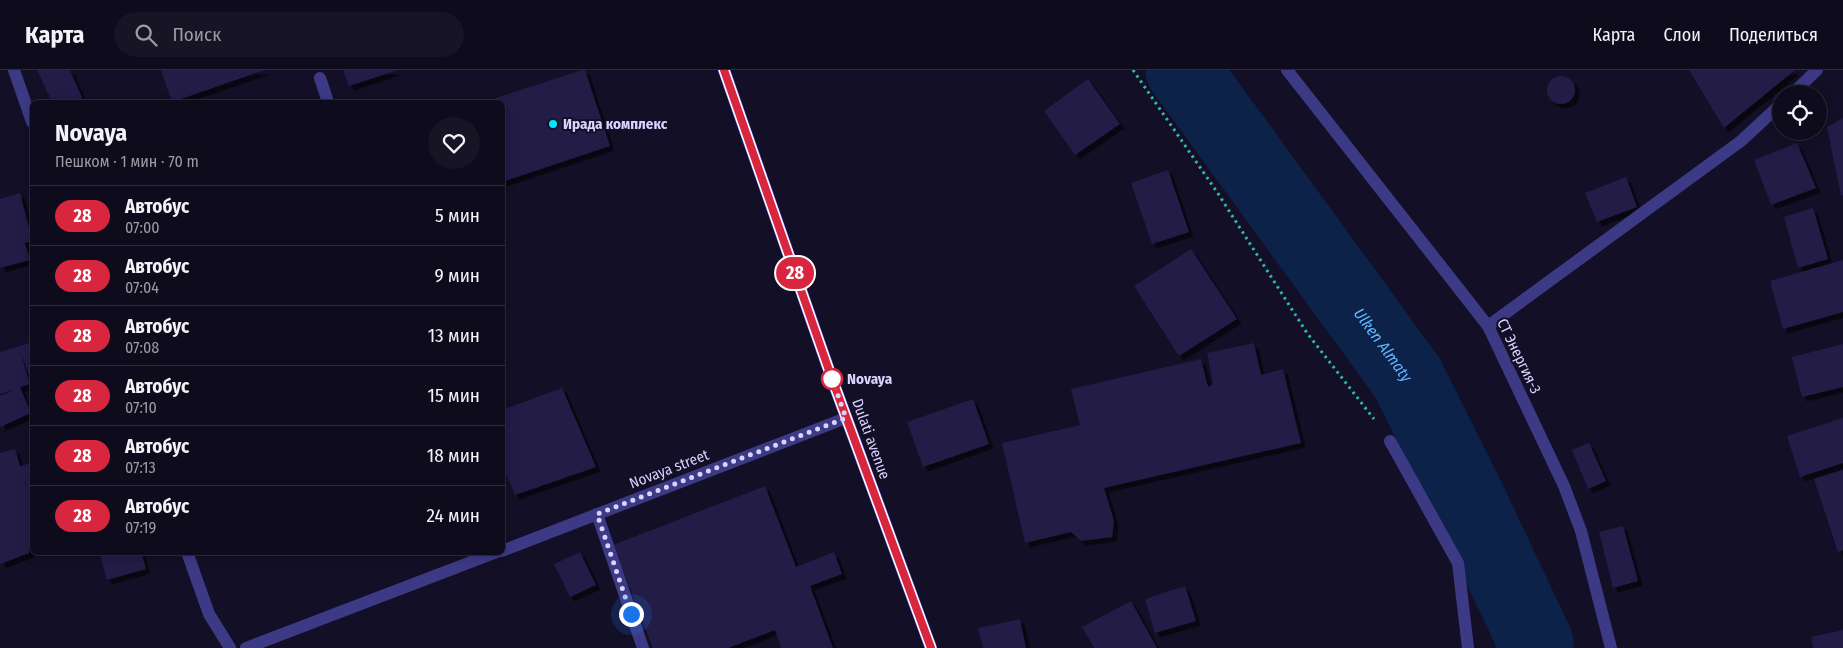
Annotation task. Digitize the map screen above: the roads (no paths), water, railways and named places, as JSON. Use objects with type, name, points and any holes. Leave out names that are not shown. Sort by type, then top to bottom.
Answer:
[{"type":"main road","name":"Dulati avenue","points":[[724,70],[846,418],[931,648]]},
{"type":"street","points":[[14,70],[30,116]]},
{"type":"street","name":"СТ Энергия-3","points":[[1287,70],[1488,326],[1564,486],[1581,531],[1611,648]]},
{"type":"street","points":[[1801,85],[1817,70]]},
{"type":"street","points":[[320,78],[327,100]]},
{"type":"street","points":[[1488,326],[1742,141],[1772,113]]},
{"type":"street","name":"Novaya street","points":[[505,549],[846,418]]},
{"type":"street","points":[[1390,440],[1458,563],[1468,648]]},
{"type":"street","points":[[597,514],[643,648]]},
{"type":"street","points":[[188,555],[209,614],[230,648]]},
{"type":"street","points":[[246,648],[488,555]]},
{"type":"waterway","name":"Ulken Almaty","points":[[1183,70],[1407,377],[1468,499],[1536,643],[1535,648]]},
{"type":"place","name":"Ирада комплекс","points":[[553,124]]},
{"type":"place","name":"Novaya","points":[[832,379]]}]
